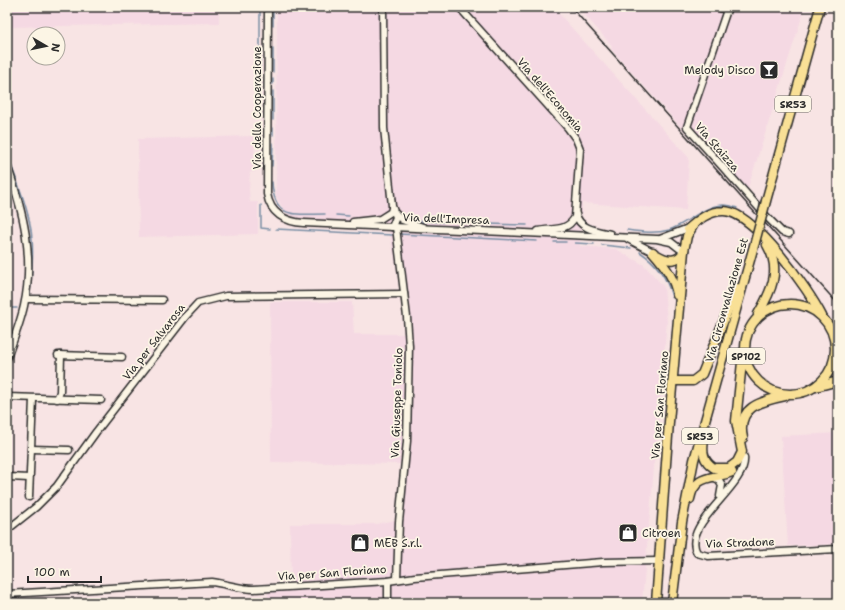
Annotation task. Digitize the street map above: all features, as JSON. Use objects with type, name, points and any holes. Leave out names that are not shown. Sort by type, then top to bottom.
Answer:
[{"type":"main road","name":"Via Circonvallazione Est","points":[[672,603],[680,537],[692,471],[712,393],[820,7]]},
{"type":"main road","points":[[692,226],[710,213],[725,211],[741,216],[761,234],[790,268],[826,324]]},
{"type":"main road","name":"Via per San Floriano","points":[[656,603],[679,312],[681,253],[692,226]]},
{"type":"main road","points":[[754,322],[770,294],[775,274],[771,253],[761,234]]},
{"type":"main road","points":[[673,381],[693,381],[699,378],[704,372],[754,245]]},
{"type":"main road","points":[[653,252],[667,260],[681,253]]},
{"type":"main road","points":[[653,252],[671,277],[679,296],[679,312]]},
{"type":"main road","name":"SP102","points":[[838,340],[826,324],[809,309],[789,304],[769,309],[754,322],[748,333],[745,346],[747,363],[759,382],[773,392],[791,395],[838,381]]},
{"type":"main road","name":"SP102","points":[[813,388],[826,376],[833,360],[834,343],[826,324]]},
{"type":"main road","points":[[712,393],[710,415],[703,445],[704,457],[712,466],[721,469],[729,468],[737,462],[742,451],[736,417],[741,362],[745,346]]},
{"type":"main road","points":[[680,537],[683,533],[693,490],[700,481],[712,476],[734,471],[740,465],[744,457],[745,449],[742,426],[748,411],[762,401],[791,395]]},
{"type":"street","name":"Via della Cooperazione","points":[[268,7],[267,190],[268,200],[272,208]]},
{"type":"street","name":"Via Giuseppe Toniolo","points":[[383,7],[384,128],[395,220],[394,227],[404,294],[409,346],[408,405],[399,522],[397,579]]},
{"type":"street","name":"Via dell'Economia","points":[[459,7],[577,141],[580,155],[576,214]]},
{"type":"street","points":[[716,7],[727,9]]},
{"type":"street","name":"Via Staizza","points":[[727,9],[686,127],[768,218],[782,232],[789,234]]},
{"type":"street","points":[[7,165],[22,212],[27,237],[29,263],[26,299],[7,355]]},
{"type":"street","name":"Via dell'Impresa","points":[[272,208],[280,216],[291,222],[624,239],[657,239],[671,236],[692,226]]},
{"type":"street","points":[[342,225],[381,218],[393,211],[404,221],[428,229]]},
{"type":"street","points":[[530,233],[564,228],[572,222],[576,214]]},
{"type":"street","points":[[576,214],[579,221],[587,228],[624,239]]},
{"type":"street","name":"Via dell'Impresa","points":[[624,239],[653,252]]},
{"type":"street","name":"Via dell'Impresa","points":[[657,239],[671,242],[681,253]]},
{"type":"street","name":"Via per Salvarosa","points":[[7,530],[36,507],[57,486],[153,357],[198,304],[226,296],[404,294]]},
{"type":"street","points":[[26,299],[162,300]]},
{"type":"street","points":[[57,399],[60,392],[60,355],[122,357]]},
{"type":"street","points":[[7,397],[101,400]]},
{"type":"street","points":[[29,497],[33,399]]},
{"type":"street","points":[[31,449],[70,450]]},
{"type":"street","points":[[716,505],[739,475],[744,464],[744,457]]},
{"type":"street","points":[[712,476],[719,480],[723,487],[722,494],[716,505]]},
{"type":"street","points":[[8,477],[29,478]]},
{"type":"street","name":"Via Stradone","points":[[716,505],[703,520],[698,532],[695,548],[700,555],[735,555],[838,549]]},
{"type":"street","name":"Via per San Floriano","points":[[7,594],[206,583],[227,584],[247,589],[388,581],[603,562],[659,561]]},
{"type":"street","points":[[388,581],[388,603]]},
{"type":"shaded area","points":[[7,7],[219,7],[219,23],[7,27]]},
{"type":"shaded area","points":[[277,7],[553,7],[689,158],[686,210],[582,203],[580,246],[616,249],[644,265],[664,287],[667,321],[642,603],[268,603],[268,591],[291,589],[290,524],[376,524],[395,520],[402,464],[271,462],[270,302],[352,302],[354,334],[405,334],[403,301],[388,225],[297,221],[284,211],[276,196]]},
{"type":"shaded area","points":[[578,7],[805,7],[747,191],[709,148],[688,135],[611,49],[612,46]]},
{"type":"shaded area","points":[[254,136],[255,172],[250,172],[249,190],[250,202],[258,202],[258,234],[139,237],[138,139]]},
{"type":"shaded area","points":[[838,433],[838,544],[788,546],[781,436]]},
{"type":"waterway","points":[[260,7],[260,66]]},
{"type":"waterway","points":[[273,7],[273,25]]},
{"type":"waterway","points":[[273,48],[273,72]]},
{"type":"waterway","points":[[273,79],[273,84]]},
{"type":"waterway","points":[[273,91],[273,120]]},
{"type":"waterway","points":[[273,128],[273,135]]},
{"type":"waterway","points":[[272,166],[273,143]]},
{"type":"waterway","points":[[7,153],[26,206],[31,228],[33,253],[30,295]]},
{"type":"waterway","points":[[272,182],[277,203],[282,209],[296,214],[325,214]]},
{"type":"waterway","points":[[261,205],[261,228],[270,229]]},
{"type":"waterway","points":[[627,230],[648,232],[664,231],[669,230],[702,212],[719,205],[728,205],[737,208]]},
{"type":"waterway","points":[[336,215],[349,216]]},
{"type":"waterway","points":[[421,221],[444,222]]},
{"type":"waterway","points":[[460,222],[469,223]]},
{"type":"waterway","points":[[488,224],[527,225]]},
{"type":"waterway","points":[[276,229],[392,235]]},
{"type":"waterway","points":[[399,234],[537,241]]},
{"type":"waterway","points":[[554,242],[566,242]]},
{"type":"waterway","points":[[575,243],[594,244]]},
{"type":"waterway","points":[[602,245],[631,248]]},
{"type":"waterway","points":[[640,252],[646,256],[660,271],[667,283],[672,297]]},
{"type":"waterway","points":[[7,308],[17,308]]},
{"type":"railway","points":[[571,7],[756,214]]},
{"type":"railway","points":[[765,223],[838,304]]},
{"type":"place","name":"Melody Disco","points":[[769,70]]},
{"type":"place","name":"Citroen","points":[[628,533]]},
{"type":"place","name":"MEB S.r.l.","points":[[360,543]]}]
